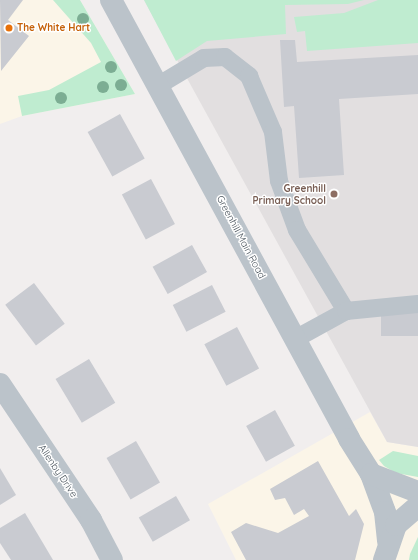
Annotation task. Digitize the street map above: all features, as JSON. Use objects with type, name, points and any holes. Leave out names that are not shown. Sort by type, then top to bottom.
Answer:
[{"type":"street","name":"Greenhill Main Road","points":[[111,0],[159,85],[295,339],[371,474],[385,512],[386,551]]},
{"type":"street","name":"Allenby Drive","points":[[0,384],[90,520],[112,560]]},
{"type":"street","points":[[371,474],[418,492]]},
{"type":"street","points":[[386,551],[396,525],[418,506]]},
{"type":"lane","points":[[159,85],[204,58],[225,57],[249,76],[273,132],[279,181],[297,230],[346,311]]},
{"type":"lane","points":[[295,339],[346,311],[418,304]]},
{"type":"shaded area","points":[[0,0],[80,0],[135,94],[22,116],[0,124]]},
{"type":"shaded area","name":"Greenhill Primary School","points":[[144,0],[418,0],[418,447],[387,442]]},
{"type":"shaded area","points":[[370,412],[387,442],[418,447],[418,560],[236,560],[208,504]]},
{"type":"green space","points":[[53,0],[80,0],[135,94],[22,116],[18,96],[49,90],[101,62],[91,43]]},
{"type":"green space","points":[[144,0],[364,0],[348,4],[285,5],[286,34],[207,41],[176,61]]},
{"type":"green space","points":[[378,0],[418,0],[418,43],[307,51],[305,31],[297,32],[294,17],[344,13]]},
{"type":"green space","points":[[393,451],[418,456],[418,477],[396,473],[384,466],[379,460]]},
{"type":"green space","points":[[418,537],[418,560],[409,560],[410,554]]},
{"type":"building","name":"The White Hart","points":[[0,0],[23,0],[8,20],[29,36],[1,71]]},
{"type":"building","points":[[280,40],[295,40],[297,62],[418,55],[418,94],[339,99],[344,175],[299,178],[294,106],[284,107]]},
{"type":"building","points":[[120,114],[145,159],[112,177],[88,132]]},
{"type":"building","points":[[151,179],[175,224],[146,240],[122,194]]},
{"type":"building","points":[[192,245],[207,272],[168,294],[153,267]]},
{"type":"building","points":[[34,283],[65,324],[36,345],[5,305]]},
{"type":"building","points":[[212,285],[226,312],[186,332],[173,305]]},
{"type":"building","points":[[381,312],[418,312],[418,336],[381,336]]},
{"type":"building","points":[[237,327],[259,368],[226,386],[204,344]]},
{"type":"building","points":[[89,359],[115,403],[82,423],[56,379]]},
{"type":"building","points":[[275,410],[295,446],[266,462],[246,426]]},
{"type":"building","points":[[136,441],[160,483],[131,500],[107,458]]},
{"type":"building","points":[[318,461],[349,516],[356,509],[364,524],[355,560],[246,560],[231,532],[246,523],[278,533],[309,516],[304,509],[294,515],[285,498],[275,500],[270,489]]},
{"type":"building","points":[[0,468],[16,495],[0,505]]},
{"type":"building","points":[[176,496],[190,520],[153,542],[139,518]]},
{"type":"building","points":[[25,513],[53,560],[11,560],[0,543],[0,528]]},
{"type":"place","name":"The White Hart","points":[[9,28]]},
{"type":"place","name":"Greenhill Primary School","points":[[334,194]]}]
